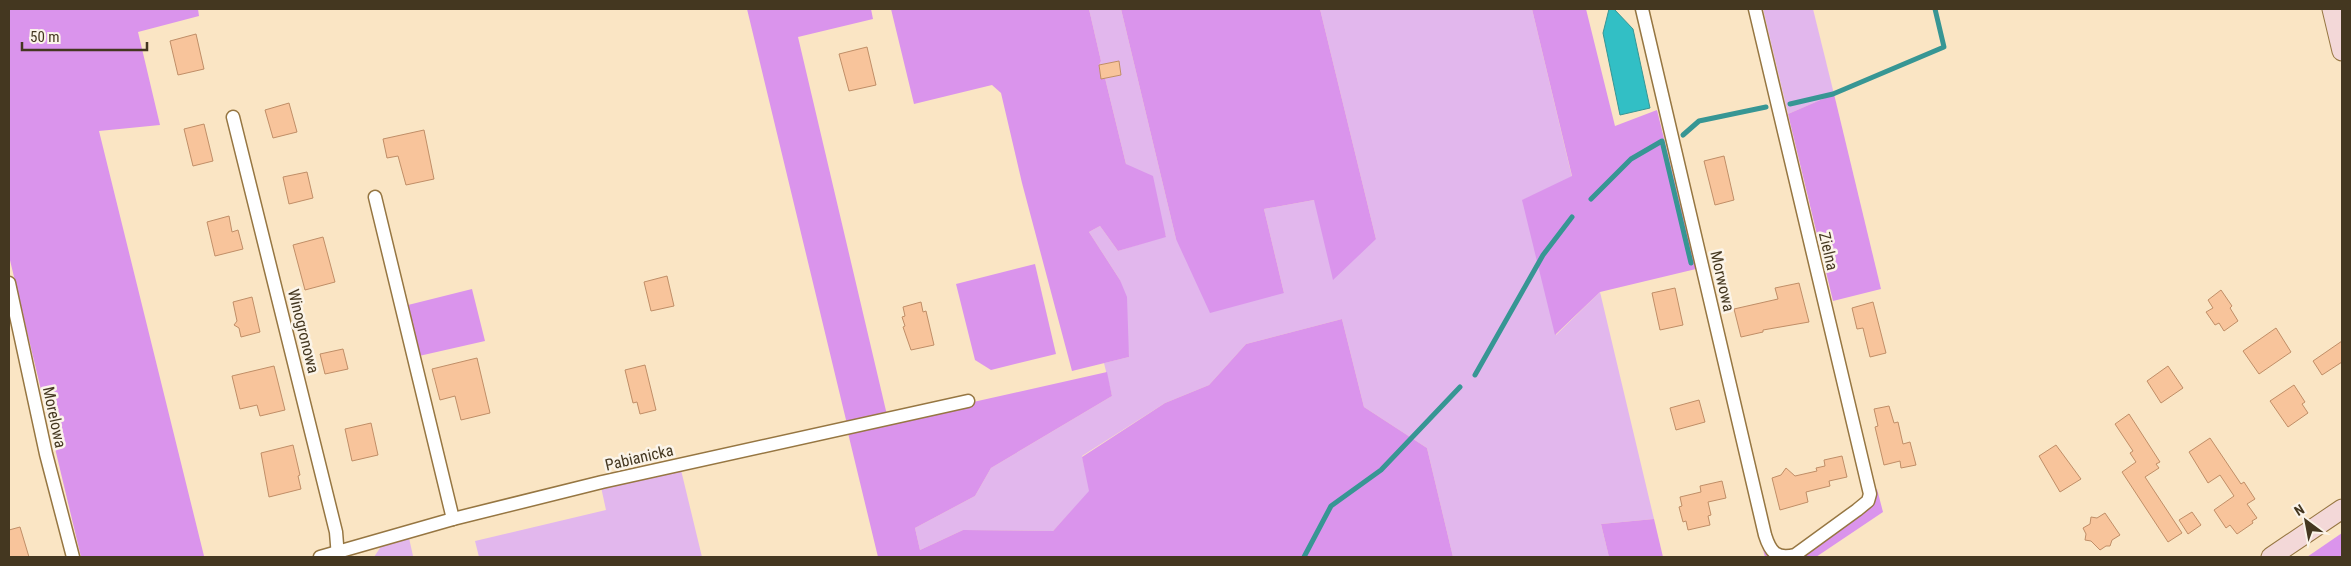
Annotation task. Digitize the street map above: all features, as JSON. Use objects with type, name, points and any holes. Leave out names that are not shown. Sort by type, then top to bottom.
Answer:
[{"type":"street","name":"Morwowa","points":[[1642,9],[1765,535],[1770,550],[1778,556]]},
{"type":"street","name":"Zielna","points":[[1755,9],[1870,494],[1868,501],[1795,556]]},
{"type":"street","points":[[2332,9],[2342,51]]},
{"type":"street","name":"Winogronowa","points":[[233,117],[336,532],[338,555]]},
{"type":"street","points":[[375,197],[453,519]]},
{"type":"street","name":"Morelowa","points":[[9,282],[46,454],[73,557]]},
{"type":"street","name":"Pabianicka","points":[[320,557],[338,555],[453,519],[602,482],[968,401]]},
{"type":"street","points":[[2271,557],[2342,509]]},
{"type":"street","points":[[1778,556],[1795,556]]},
{"type":"shaded area","points":[[9,9],[198,9],[199,16],[138,32],[160,125],[99,131],[204,556],[81,557],[9,256]]},
{"type":"shaded area","points":[[747,9],[871,9],[873,19],[798,37],[887,415],[847,424]]},
{"type":"shaded area","points":[[891,9],[1089,9],[1101,61],[1099,65],[1101,78],[1105,78],[1126,164],[1153,176],[1166,237],[1118,251],[1100,226],[1089,232],[1120,280],[1127,297],[1129,357],[1072,371],[1022,183],[1001,93],[992,85],[914,104]]},
{"type":"shaded area","points":[[1089,9],[1121,9],[1176,239],[1284,293],[1264,209],[1314,200],[1376,239],[1320,9],[1532,9],[1572,177],[1523,200],[1556,335],[1600,292],[1654,519],[1601,524],[1609,557],[1453,557],[1427,448],[1364,407],[1342,319],[1246,344],[1209,385],[1165,403],[1082,456],[1090,491],[1053,531],[963,530],[920,550],[915,528],[975,496],[991,468],[1112,396],[1104,363],[1129,357],[1120,280],[1089,232],[1100,226],[1118,251],[1166,236],[1126,164],[1105,78],[1121,75],[1119,61],[1099,65],[1101,61]]},
{"type":"shaded area","points":[[1121,9],[1320,9],[1376,239],[1333,280],[1314,200],[1264,209],[1284,293],[1210,313],[1176,239]]},
{"type":"shaded area","points":[[1532,9],[1586,9],[1615,126],[1657,110],[1696,269],[1600,292],[1555,335],[1522,200],[1572,176]]},
{"type":"shaded area","points":[[1763,9],[1813,9],[1834,94],[1788,114]]},
{"type":"shaded area","points":[[1834,94],[1881,289],[1833,301],[1788,114]]},
{"type":"shaded area","points":[[1035,264],[1056,354],[991,370],[975,360],[956,284]]},
{"type":"shaded area","points":[[472,289],[485,341],[419,356],[408,305]]},
{"type":"shaded area","points":[[1342,319],[1364,407],[1427,448],[1453,557],[878,557],[848,433],[933,411],[1107,372],[1112,396],[991,468],[975,496],[915,528],[920,550],[963,530],[1053,531],[1089,491],[1082,457],[1165,403],[1209,385],[1246,344]]},
{"type":"shaded area","points":[[681,470],[702,557],[479,557],[475,541],[606,510],[601,487]]},
{"type":"shaded area","points":[[1877,489],[1883,512],[1816,557],[1787,557]]},
{"type":"shaded area","points":[[1654,519],[1663,557],[1609,557],[1601,524]]},
{"type":"shaded area","points":[[2342,533],[2342,557],[2307,557]]},
{"type":"shaded area","points":[[409,538],[413,556],[374,557],[382,545]]},
{"type":"shaded area","points":[[1763,549],[1787,557],[1765,557]]},
{"type":"water","points":[[1609,9],[1614,9],[1633,29],[1650,108],[1620,115],[1603,33]]},
{"type":"building","points":[[196,34],[204,69],[178,75],[170,41]]},
{"type":"building","points":[[867,47],[876,85],[849,91],[839,54]]},
{"type":"building","points":[[1119,61],[1121,75],[1101,79],[1099,65]]},
{"type":"building","points":[[289,103],[297,132],[273,138],[265,110]]},
{"type":"building","points":[[204,124],[213,161],[193,166],[184,129]]},
{"type":"building","points":[[424,130],[434,179],[406,185],[398,156],[387,158],[383,139]]},
{"type":"building","points":[[1724,156],[1734,200],[1715,205],[1704,161]]},
{"type":"building","points":[[307,172],[313,198],[289,204],[283,177]]},
{"type":"building","points":[[229,216],[232,232],[238,230],[243,249],[215,256],[207,222]]},
{"type":"building","points":[[323,237],[335,282],[305,290],[293,245]]},
{"type":"building","points":[[667,276],[674,306],[651,311],[644,282]]},
{"type":"building","points":[[1799,283],[1809,322],[1763,330],[1763,332],[1741,337],[1734,309],[1778,299],[1775,288]]},
{"type":"building","points":[[1675,288],[1683,325],[1660,330],[1652,293]]},
{"type":"building","points":[[2221,290],[2232,306],[2230,308],[2238,321],[2224,331],[2219,323],[2215,325],[2206,312],[2213,308],[2208,300]]},
{"type":"building","points":[[252,297],[260,332],[241,337],[239,328],[234,325],[237,321],[233,302]]},
{"type":"building","points":[[921,302],[923,312],[926,311],[934,345],[911,350],[903,327],[905,326],[902,317],[905,316],[903,307]]},
{"type":"building","points":[[1873,302],[1886,353],[1870,357],[1863,328],[1857,329],[1852,308]]},
{"type":"building","points":[[2276,328],[2291,352],[2259,374],[2243,351]]},
{"type":"building","points":[[2342,341],[2342,362],[2322,375],[2313,361]]},
{"type":"building","points":[[343,349],[348,369],[325,374],[320,354]]},
{"type":"building","points":[[477,358],[490,413],[461,420],[455,396],[440,400],[432,369]]},
{"type":"building","points":[[645,365],[656,410],[640,414],[637,402],[633,403],[625,370]]},
{"type":"building","points":[[274,366],[285,410],[260,416],[257,405],[240,409],[232,376]]},
{"type":"building","points":[[2168,366],[2183,388],[2161,403],[2147,381]]},
{"type":"building","points":[[2294,385],[2305,402],[2302,404],[2308,413],[2288,427],[2270,401]]},
{"type":"building","points":[[1699,400],[1705,422],[1676,430],[1670,408]]},
{"type":"building","points":[[1889,406],[1894,423],[1898,422],[1903,444],[1910,442],[1916,465],[1901,468],[1900,461],[1884,465],[1875,427],[1878,426],[1874,409]]},
{"type":"building","points":[[2129,414],[2160,462],[2156,464],[2159,468],[2145,477],[2182,533],[2168,542],[2122,472],[2136,462],[2130,453],[2133,451],[2115,424]]},
{"type":"building","points":[[371,423],[378,455],[352,461],[345,429]]},
{"type":"building","points":[[2210,438],[2241,484],[2244,482],[2255,499],[2247,504],[2257,518],[2237,534],[2230,525],[2226,528],[2214,510],[2234,496],[2220,475],[2208,483],[2189,452]]},
{"type":"building","points":[[293,445],[300,475],[298,476],[301,489],[269,497],[261,453]]},
{"type":"building","points":[[2056,445],[2081,479],[2060,492],[2039,456]]},
{"type":"building","points":[[1842,456],[1847,477],[1829,481],[1830,486],[1806,492],[1808,502],[1780,510],[1772,478],[1781,475],[1786,468],[1795,476],[1817,471],[1816,468],[1825,466],[1824,460]]},
{"type":"building","points":[[1722,481],[1726,498],[1708,502],[1711,515],[1708,516],[1710,525],[1688,530],[1686,521],[1683,522],[1679,507],[1682,506],[1680,497],[1701,492],[1700,486]]},
{"type":"building","points":[[2192,512],[2201,525],[2188,534],[2179,520]]},
{"type":"building","points":[[2105,513],[2120,535],[2112,540],[2110,546],[2100,550],[2091,541],[2085,540],[2086,534],[2083,528],[2090,524],[2091,517],[2097,518]]},
{"type":"building","points":[[20,527],[29,557],[9,557],[9,530]]},
{"type":"waterway","points":[[1790,104],[1833,94],[1944,47],[1935,9]]},
{"type":"waterway","points":[[1683,135],[1699,121],[1766,107]]},
{"type":"waterway","points":[[1591,199],[1631,159],[1662,141],[1691,263]]},
{"type":"waterway","points":[[1475,375],[1543,255],[1572,217]]},
{"type":"waterway","points":[[1304,557],[1331,506],[1381,470],[1460,387]]}]
